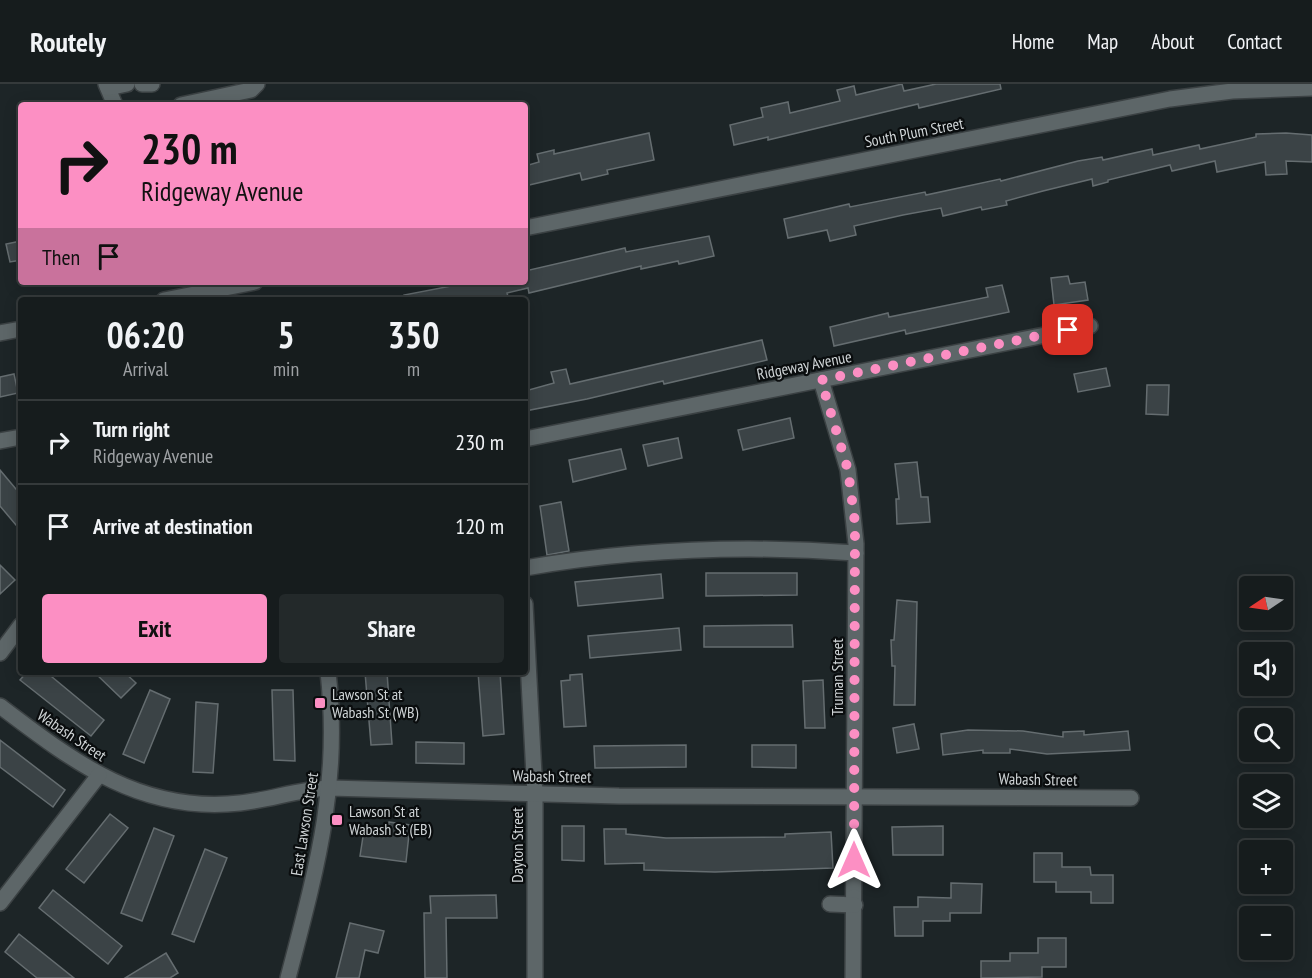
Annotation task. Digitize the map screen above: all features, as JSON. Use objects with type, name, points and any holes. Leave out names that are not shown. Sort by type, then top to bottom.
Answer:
[{"type":"street","points":[[114,102],[107,86],[127,84]]},
{"type":"street","points":[[142,84],[152,84]]},
{"type":"street","points":[[195,102],[251,90],[257,84]]},
{"type":"street","name":"South Plum Street","points":[[528,227],[1170,99],[1232,91],[1312,88]]},
{"type":"street","points":[[175,297],[236,285]]},
{"type":"street","name":"Ridgeway Avenue","points":[[528,438],[1090,326]]},
{"type":"street","points":[[0,333],[18,330]]},
{"type":"street","name":"Truman Street","points":[[821,380],[848,470],[856,553],[853,978]]},
{"type":"street","points":[[0,441],[18,438]]},
{"type":"street","points":[[528,568],[660,551],[751,549],[856,553]]},
{"type":"street","points":[[0,653],[18,629]]},
{"type":"street","name":"Dayton Street","points":[[528,661],[535,794],[535,978]]},
{"type":"street","name":"East Lawson Street","points":[[288,978],[321,850],[330,788],[333,735],[328,675]]},
{"type":"street","name":"Wabash Street","points":[[0,706],[99,775],[134,792],[193,803],[240,803],[311,789],[330,788],[535,794],[1131,798]]},
{"type":"street","points":[[0,903],[99,775]]},
{"type":"street","points":[[830,904],[855,905]]},
{"type":"building","points":[[902,84],[904,91],[936,84],[1000,84],[1001,89],[919,108],[918,104],[768,140],[768,137],[734,145],[730,125],[763,117],[761,108],[788,102],[790,113],[840,101],[837,90],[854,86],[856,95]]},
{"type":"building","points":[[649,133],[654,160],[607,170],[608,174],[582,180],[580,173],[528,185],[528,165],[539,162],[537,154],[554,150],[554,154]]},
{"type":"building","points":[[1256,134],[1312,135],[1312,162],[1286,161],[1287,174],[1266,175],[1265,162],[1217,172],[1215,161],[1172,171],[1170,165],[1108,180],[1108,182],[1093,186],[1092,179],[1006,201],[1007,205],[982,210],[981,207],[943,216],[941,208],[903,215],[854,226],[856,235],[830,241],[827,230],[788,238],[784,219],[849,204],[850,207],[925,192],[926,195],[1000,179],[1001,181],[1078,161],[1102,157],[1103,160],[1152,149],[1153,155],[1199,145],[1200,149],[1256,137]]},
{"type":"building","points":[[709,236],[714,256],[679,264],[678,261],[641,269],[641,266],[529,293],[528,288],[507,293],[508,297],[404,297],[404,295],[456,285],[528,285],[528,270],[625,248],[626,252]]},
{"type":"building","points":[[18,242],[18,261],[10,262],[6,244]]},
{"type":"building","points":[[1068,276],[1070,284],[1085,282],[1088,300],[1054,305],[1051,278]]},
{"type":"building","points":[[1002,285],[1009,312],[906,334],[905,330],[834,346],[830,327],[888,313],[889,317],[988,297],[986,288]]},
{"type":"building","points":[[762,340],[767,360],[664,384],[663,381],[528,410],[528,390],[554,383],[551,372],[566,369],[570,384]]},
{"type":"building","points":[[1106,368],[1110,386],[1078,392],[1074,374]]},
{"type":"building","points":[[14,374],[18,393],[0,397],[0,377]]},
{"type":"building","points":[[1147,385],[1169,385],[1168,415],[1146,414]]},
{"type":"building","points":[[790,418],[794,438],[743,450],[738,430]]},
{"type":"building","points":[[678,438],[682,458],[648,466],[643,445]]},
{"type":"building","points":[[621,449],[626,469],[573,482],[569,460]]},
{"type":"building","points":[[917,462],[921,497],[928,497],[930,522],[897,524],[896,499],[899,499],[895,464]]},
{"type":"building","points":[[0,470],[18,491],[18,527],[0,506]]},
{"type":"building","points":[[561,502],[569,551],[547,555],[540,506]]},
{"type":"building","points":[[0,565],[15,580],[0,594]]},
{"type":"building","points":[[706,573],[797,573],[797,595],[706,596]]},
{"type":"building","points":[[661,574],[663,598],[578,606],[575,582]]},
{"type":"building","points":[[897,600],[917,602],[915,705],[894,705],[895,666],[892,666],[891,640],[894,640]]},
{"type":"building","points":[[792,625],[793,647],[704,647],[704,626]]},
{"type":"building","points":[[679,628],[681,650],[590,658],[588,636]]},
{"type":"building","points":[[582,674],[586,726],[564,727],[561,681],[570,680],[570,675]]},
{"type":"building","points":[[24,675],[50,675],[104,720],[91,736],[20,680]]},
{"type":"building","points":[[97,675],[127,675],[136,683],[121,698]]},
{"type":"building","points":[[365,675],[387,675],[392,744],[371,745]]},
{"type":"building","points":[[478,675],[500,675],[504,734],[483,736]]},
{"type":"building","points":[[823,680],[825,728],[805,728],[803,681]]},
{"type":"building","points":[[150,690],[170,699],[144,763],[123,754]]},
{"type":"building","points":[[272,690],[293,690],[295,761],[274,760]]},
{"type":"building","points":[[196,702],[218,704],[213,773],[193,772]]},
{"type":"building","points":[[914,724],[919,749],[897,753],[893,728]]},
{"type":"building","points":[[968,730],[1023,731],[1063,737],[1063,732],[1084,731],[1084,735],[1128,731],[1130,750],[1047,754],[1010,749],[1010,753],[983,753],[983,750],[943,755],[941,734]]},
{"type":"building","points":[[0,740],[65,790],[53,807],[0,767]]},
{"type":"building","points":[[416,742],[464,743],[464,764],[416,763]]},
{"type":"building","points":[[686,745],[686,767],[595,768],[594,746]]},
{"type":"building","points":[[752,745],[796,745],[796,768],[752,767]]},
{"type":"building","points":[[110,814],[128,828],[84,883],[66,869]]},
{"type":"building","points":[[389,822],[410,825],[406,862],[360,856],[364,830],[387,833]]},
{"type":"building","points":[[562,826],[584,826],[584,861],[562,860]]},
{"type":"building","points":[[943,826],[943,855],[893,855],[892,827]]},
{"type":"building","points":[[154,828],[174,836],[142,921],[121,913]]},
{"type":"building","points":[[604,829],[626,829],[626,834],[666,838],[785,837],[785,834],[831,832],[833,868],[715,872],[644,870],[644,863],[605,864]]},
{"type":"building","points":[[205,849],[227,858],[194,942],[172,934]]},
{"type":"building","points":[[1034,853],[1062,853],[1062,867],[1090,867],[1091,875],[1113,875],[1113,903],[1091,903],[1091,892],[1056,892],[1056,882],[1034,882]]},
{"type":"building","points":[[951,883],[982,884],[981,913],[950,913],[950,921],[923,921],[923,936],[895,936],[894,907],[918,907],[918,897],[951,898]]},
{"type":"building","points":[[53,890],[122,946],[108,964],[39,908]]},
{"type":"building","points":[[496,895],[497,918],[446,918],[447,978],[425,978],[424,913],[431,913],[430,896]]},
{"type":"building","points":[[350,923],[384,931],[378,953],[365,950],[359,978],[336,978]]},
{"type":"building","points":[[19,934],[74,978],[37,978],[5,952]]},
{"type":"building","points":[[1038,938],[1066,938],[1066,967],[1042,967],[1042,977],[981,978],[981,961],[1010,961],[1010,953],[1038,953]]},
{"type":"building","points":[[166,953],[178,973],[170,978],[125,978]]},
{"type":"place","name":"Lawson St at Wabash St (WB)","points":[[320,703]]},
{"type":"place","name":"Lawson St at Wabash St (EB)","points":[[337,820]]},
{"type":"route","points":[[854,860],[855,523],[848,470],[821,380],[1068,330]]}]
